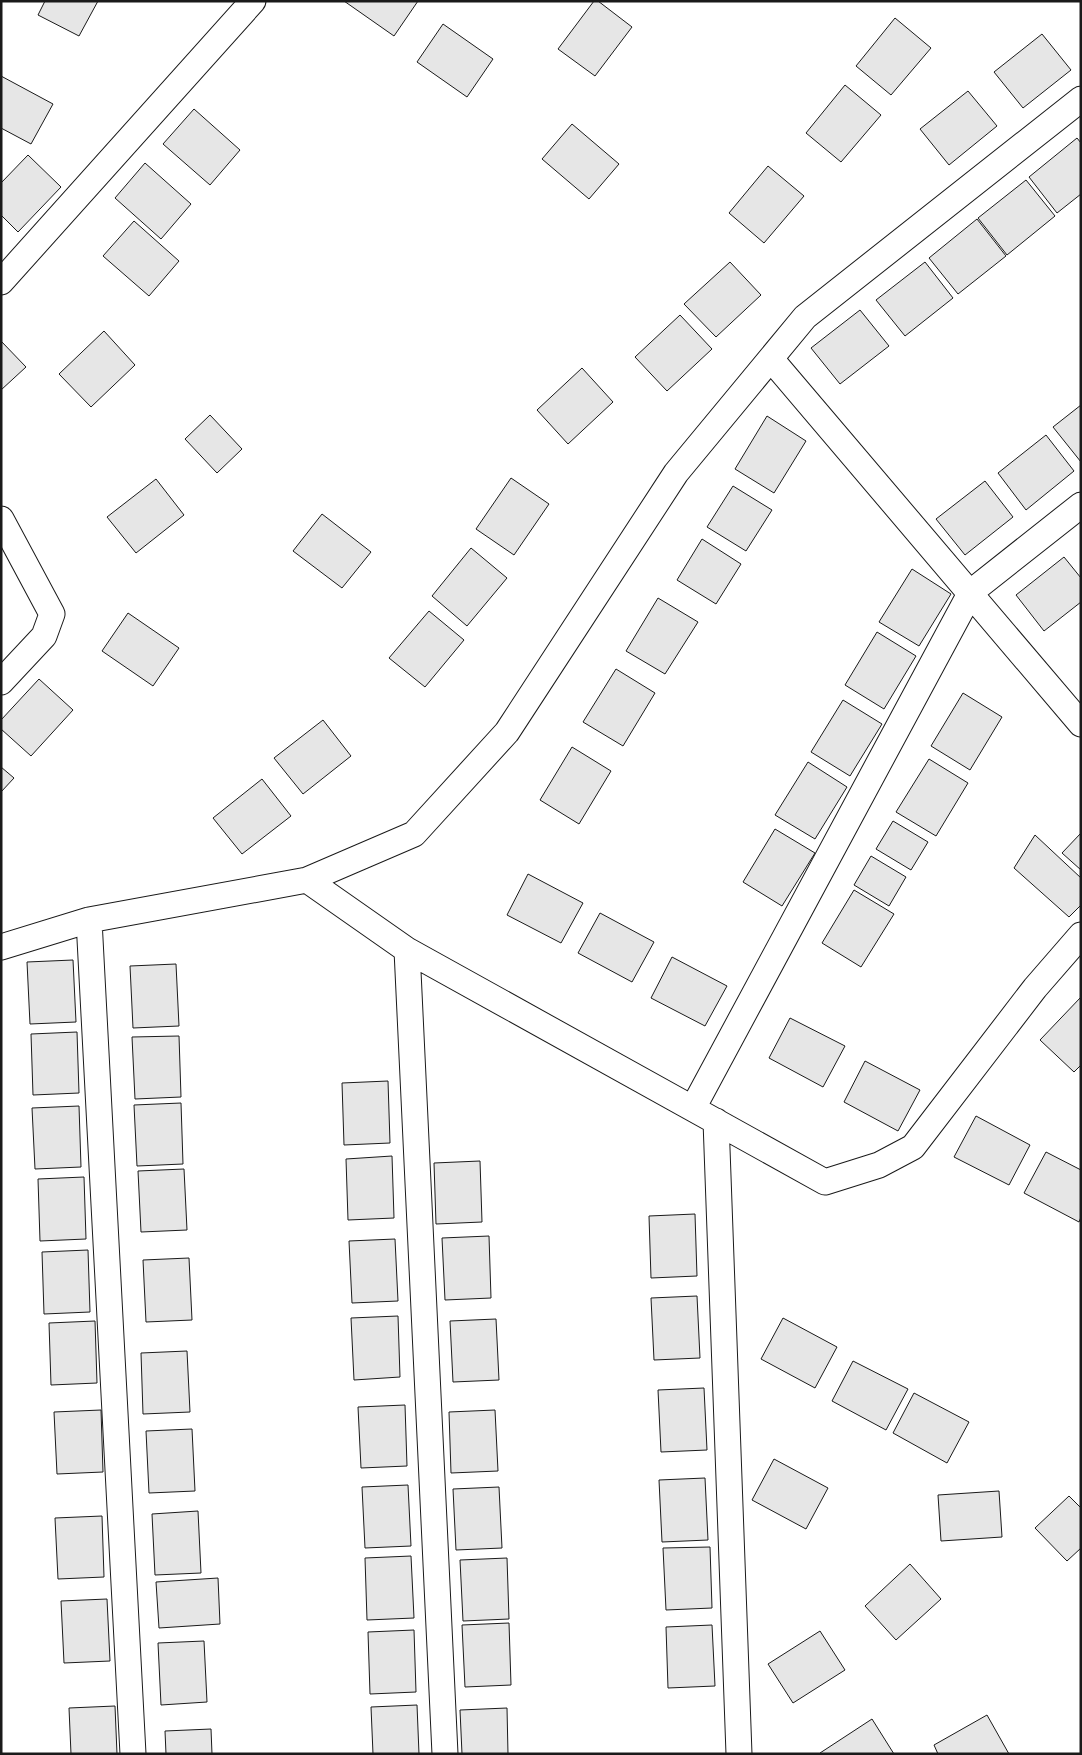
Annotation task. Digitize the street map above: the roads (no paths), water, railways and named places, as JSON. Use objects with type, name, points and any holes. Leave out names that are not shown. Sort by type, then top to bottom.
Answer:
[{"type":"street","points":[[1,282],[253,1]]},
{"type":"street","points":[[1,947],[89,920],[308,880],[414,834],[507,732],[676,473],[805,317],[1081,99]]},
{"type":"street","points":[[771,359],[971,592],[1081,724]]},
{"type":"street","points":[[693,1108],[971,592],[1081,505]]},
{"type":"street","points":[[1,519],[52,614],[44,636],[1,682]]},
{"type":"street","points":[[308,880],[407,950],[826,1182],[879,1165],[914,1147],[1035,988],[1081,935]]},
{"type":"street","points":[[89,920],[134,1754]]},
{"type":"street","points":[[407,950],[445,1754]]},
{"type":"street","points":[[716,1121],[739,1754]]}]
